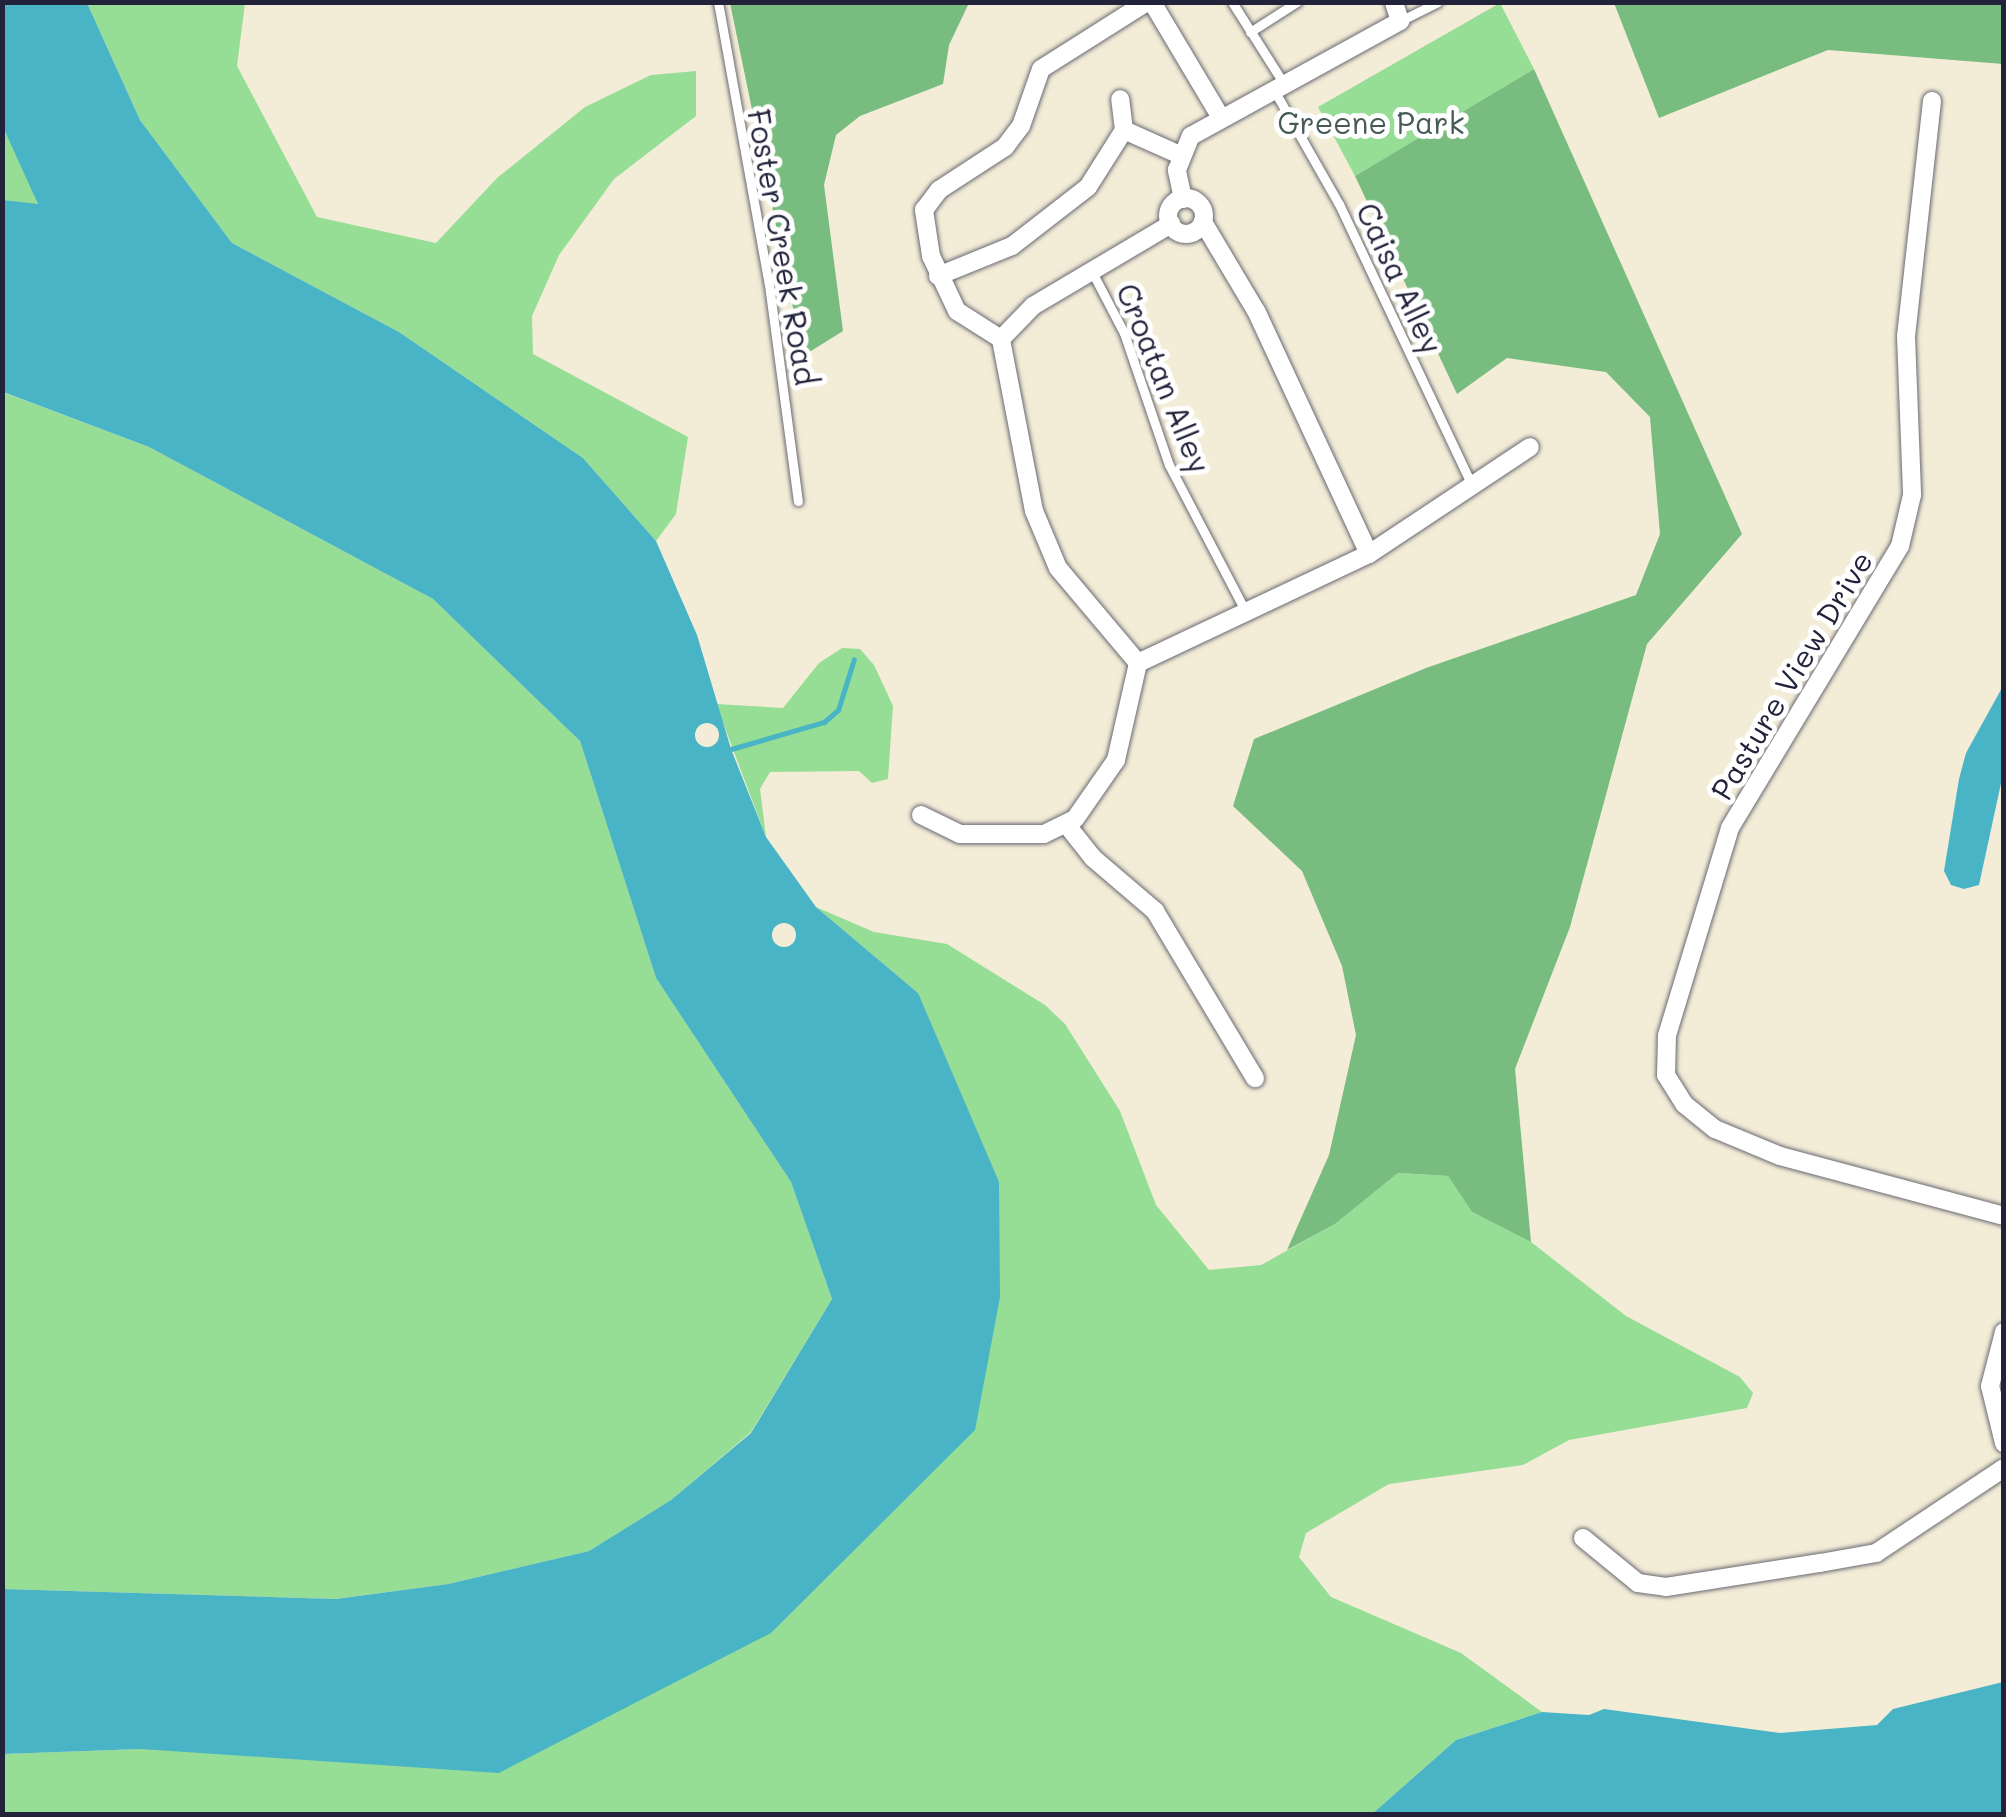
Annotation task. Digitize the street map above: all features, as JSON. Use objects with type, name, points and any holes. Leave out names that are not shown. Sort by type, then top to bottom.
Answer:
[{"type":"street","points":[[1138,663],[1058,568],[1040,525],[1001,339],[956,311],[938,276],[924,210],[939,190],[1005,146],[1021,126],[1041,69],[1150,2],[1220,116]]},
{"type":"street","points":[[1183,199],[1180,155],[1190,136],[1220,116],[1280,89],[1400,22],[1394,2]]},
{"type":"street","points":[[938,276],[1041,228],[1088,187],[1124,130],[1120,99]]},
{"type":"street","name":"Pasture View Drive","points":[[1932,102],[1906,336],[1912,495],[1900,546],[1730,828],[1711,909],[1667,1035],[1666,1075],[1684,1104],[1715,1128],[1763,1149],[2004,1216]]},
{"type":"street","points":[[1124,130],[1180,155]]},
{"type":"street","points":[[1183,199],[1201,206],[1202,222],[1256,311],[1369,554]]},
{"type":"street","points":[[1171,224],[1171,207],[1183,199]]},
{"type":"street","points":[[1171,224],[1190,233],[1202,222]]},
{"type":"street","points":[[1001,339],[1033,306],[1090,268],[1171,224]]},
{"type":"street","points":[[1138,663],[1369,554],[1530,447]]},
{"type":"street","points":[[921,815],[960,834],[1044,834],[1066,824],[1116,760],[1138,663]]},
{"type":"street","points":[[1066,824],[1093,858],[1155,911],[1256,1078]]},
{"type":"street","points":[[2004,1332],[1990,1386],[2004,1443]]},
{"type":"street","points":[[1584,1538],[1638,1583],[1666,1587],[1820,1564],[1876,1553],[2004,1468]]},
{"type":"lane","name":"Foster Creek Road","points":[[718,2],[770,292],[798,501]]},
{"type":"lane","name":"Caisa Alley","points":[[1232,2],[1338,204],[1473,487]]},
{"type":"lane","points":[[1250,32],[1297,2]]},
{"type":"lane","points":[[1400,22],[1438,2]]},
{"type":"lane","name":"Croatan Alley","points":[[1090,268],[1124,333],[1169,465],[1247,614]]},
{"type":"green space","points":[[87,3],[245,3],[237,66],[317,217],[436,243],[497,178],[585,107],[651,75],[696,71],[696,116],[614,179],[559,255],[532,316],[533,354],[688,437],[676,514],[656,541],[583,458],[399,332],[232,243],[140,120]]},
{"type":"green space","points":[[730,3],[969,3],[949,45],[943,84],[860,116],[836,135],[824,185],[843,331],[803,356]]},
{"type":"green space","name":"Greene Park","points":[[1500,3],[1534,69],[1355,176],[1318,107]]},
{"type":"green space","points":[[1614,3],[2003,3],[2003,64],[1828,50],[1659,118]]},
{"type":"green space","points":[[1534,69],[1742,534],[1647,644],[1570,927],[1515,1069],[1531,1242],[1472,1212],[1448,1176],[1398,1173],[1335,1224],[1287,1250],[1329,1155],[1356,1035],[1342,966],[1302,871],[1233,806],[1254,739],[1426,668],[1636,595],[1660,534],[1650,417],[1606,372],[1507,358],[1457,394],[1355,176]]},
{"type":"green space","points":[[2,127],[20,158],[38,205],[3,200]]},
{"type":"green space","points":[[2,392],[149,447],[433,599],[580,741],[656,978],[791,1182],[832,1299],[751,1432],[671,1500],[589,1551],[448,1584],[336,1599],[3,1589]]},
{"type":"green space","points":[[842,648],[860,649],[874,665],[893,706],[888,779],[872,783],[859,771],[770,772],[760,789],[766,837],[716,704],[783,708],[819,663]]},
{"type":"green space","points":[[816,907],[874,932],[947,944],[1045,1005],[1065,1024],[1120,1111],[1156,1205],[1209,1270],[1261,1265],[1335,1224],[1398,1173],[1448,1176],[1472,1212],[1531,1242],[1626,1316],[1740,1377],[1753,1393],[1747,1408],[1569,1440],[1523,1465],[1389,1484],[1306,1533],[1299,1557],[1331,1597],[1461,1653],[1542,1712],[1456,1740],[1372,1814],[3,1814],[2,1754],[141,1749],[771,1633],[918,993]]},
{"type":"water","points":[[2,3],[87,3],[140,120],[232,243],[399,332],[583,458],[656,541],[697,635],[731,749],[766,837],[816,907],[918,993],[999,1182],[1000,1297],[975,1430],[771,1633],[499,1773],[141,1749],[3,1754],[3,1589],[336,1599],[448,1584],[589,1551],[671,1500],[751,1433],[832,1299],[791,1182],[656,978],[580,741],[433,599],[149,447],[3,392],[3,200],[38,204],[3,127]]},
{"type":"water","points":[[2003,686],[2003,774],[1979,885],[1964,889],[1951,885],[1944,871],[1959,779],[1966,753]]},
{"type":"water","points":[[2003,1682],[2003,1814],[1372,1814],[1456,1740],[1542,1712],[1589,1715],[1604,1709],[1780,1733],[1877,1725],[1893,1709]]},
{"type":"pier","points":[[707,723],[716,726],[716,744],[707,747],[698,744],[695,735],[698,726]]},
{"type":"pier","points":[[784,923],[796,935],[784,947],[772,935]]},
{"type":"waterway","points":[[731,749],[824,722],[838,710],[854,659]]}]
